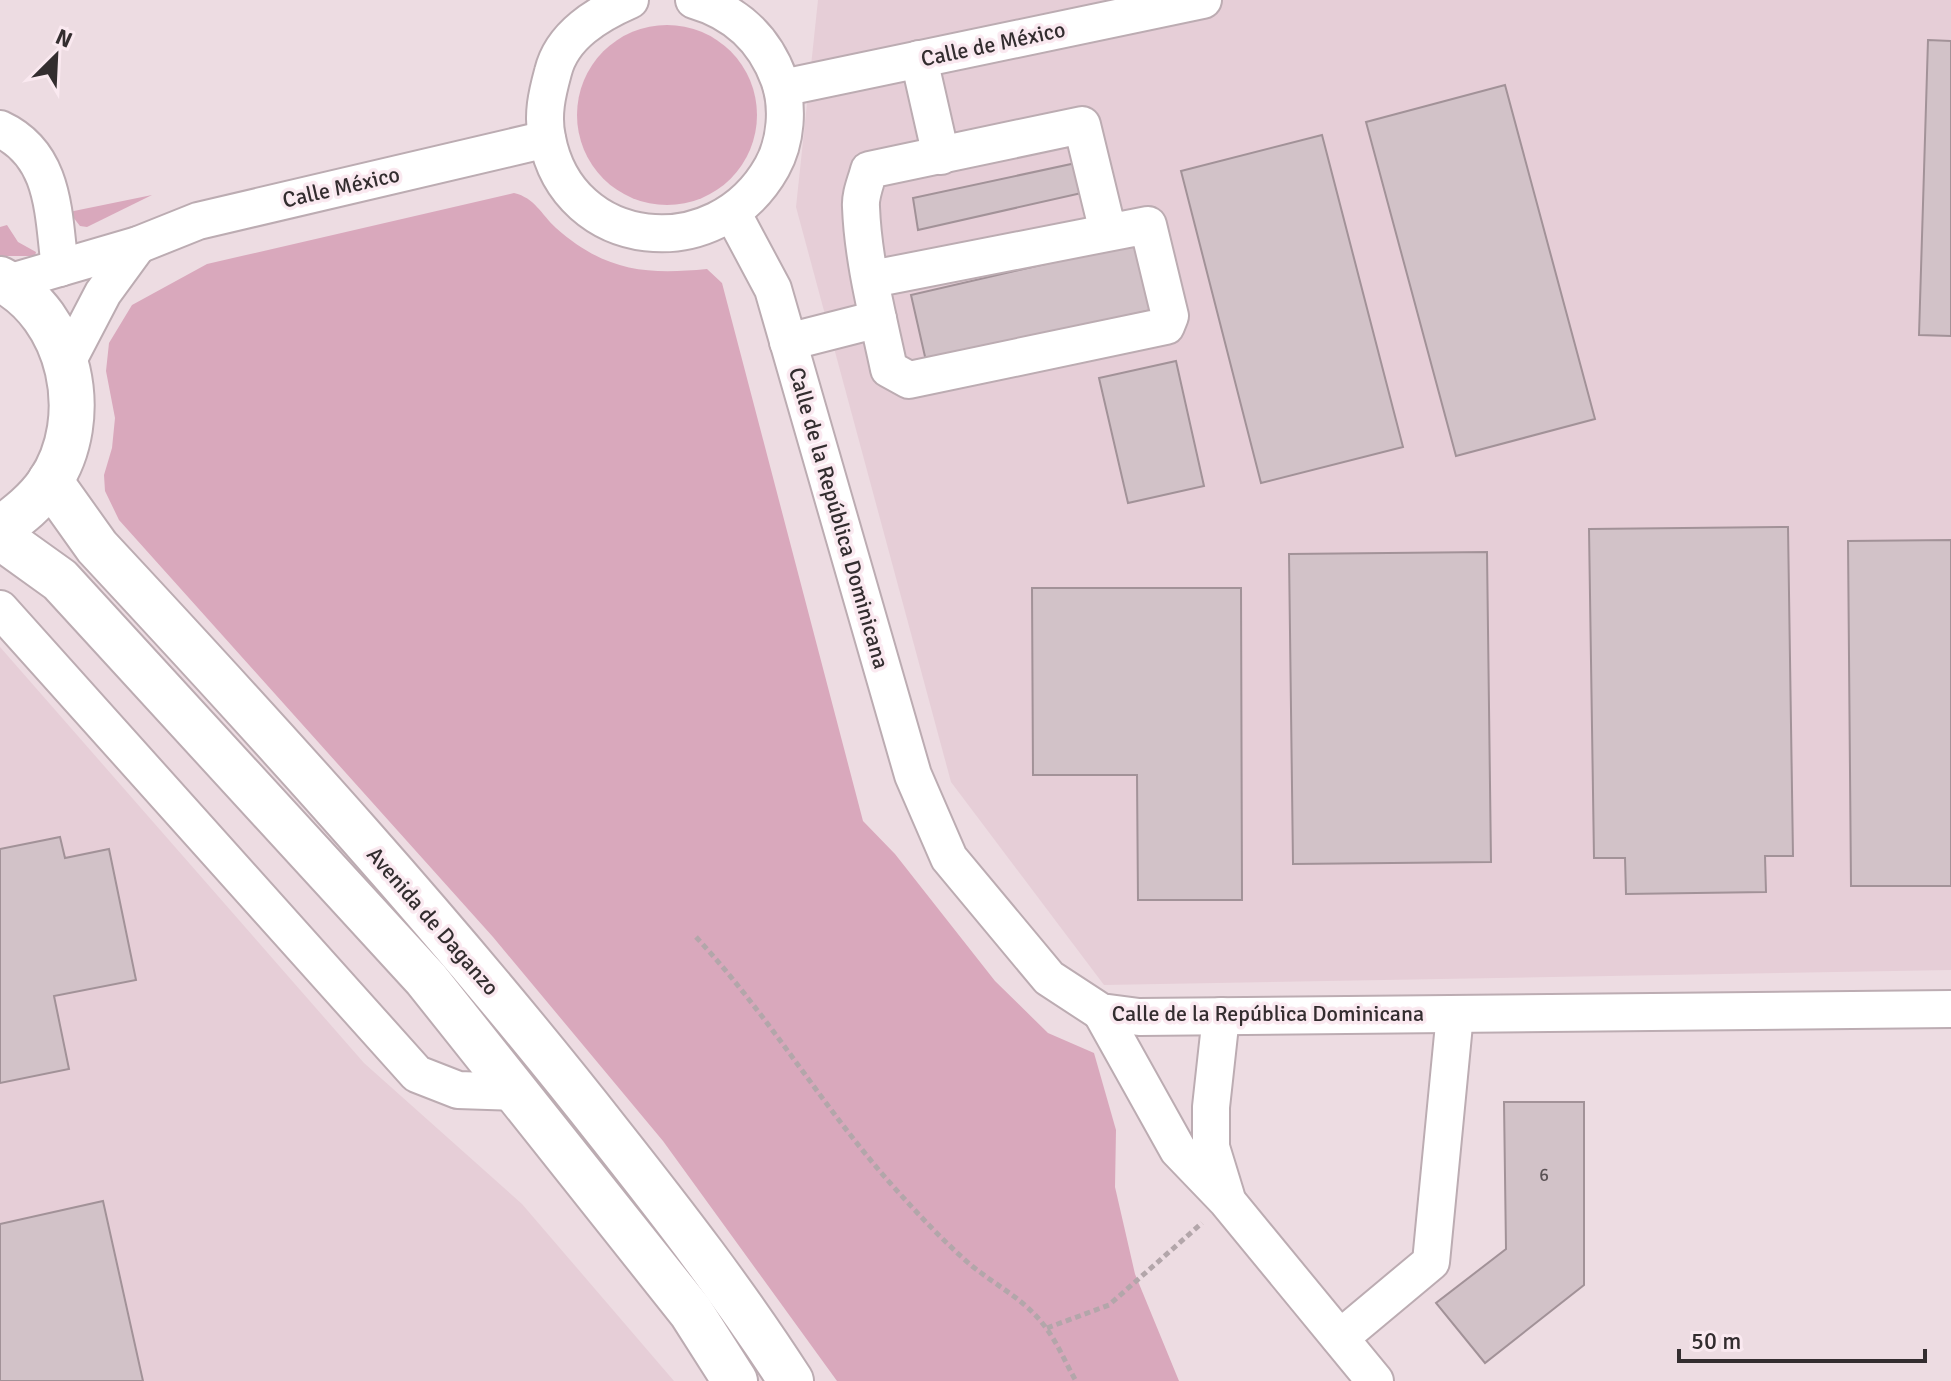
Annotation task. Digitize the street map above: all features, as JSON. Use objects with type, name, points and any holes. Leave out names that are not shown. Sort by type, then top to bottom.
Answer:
[{"type":"main road","points":[[0,529],[26,511],[50,481],[67,444],[73,403],[67,362],[47,323],[34,305],[4,281]]},
{"type":"main road","name":"Avenida de Daganzo","points":[[50,481],[97,547],[459,949],[553,1062],[734,1293],[791,1381]]},
{"type":"main road","name":"Avenida de Daganzo","points":[[0,537],[60,580],[426,979],[691,1312],[735,1381]]},
{"type":"street","points":[[630,0],[601,12],[579,30],[555,64],[545,103],[547,139],[562,178],[588,207],[623,227],[661,235],[701,229],[733,214],[759,190],[778,157],[785,123],[782,88],[772,60],[751,31],[711,2]]},
{"type":"street","name":"Calle de México","points":[[782,88],[1203,0]]},
{"type":"street","points":[[919,59],[941,156]]},
{"type":"street","points":[[872,279],[1148,225],[1170,316],[1166,326],[909,380],[889,369],[878,319],[860,204],[869,170],[1082,125],[1108,232]]},
{"type":"street","points":[[0,129],[19,138],[48,177],[60,268]]},
{"type":"street","name":"Calle México","points":[[4,281],[138,245],[198,221],[547,139]]},
{"type":"street","name":"Calle de la República Dominicana","points":[[733,214],[773,289],[913,775],[949,858],[1049,978],[1101,1012],[1139,1017],[1951,1009]]},
{"type":"street","points":[[67,362],[103,293],[138,245]]},
{"type":"street","points":[[788,342],[878,319]]},
{"type":"street","points":[[0,609],[417,1074],[458,1090],[515,1092]]},
{"type":"street","points":[[1101,1012],[1178,1150],[1227,1201],[1375,1381]]},
{"type":"street","points":[[1340,1338],[1431,1262],[1455,1014]]},
{"type":"street","points":[[1221,1016],[1211,1107],[1211,1147],[1227,1201]]},
{"type":"path","points":[[696,937],[742,987],[777,1041],[804,1069],[846,1130],[891,1184],[974,1268],[1021,1299],[1047,1328],[1076,1381]]},
{"type":"path","points":[[1047,1328],[1109,1305],[1227,1201]]},
{"type":"shaded area","points":[[818,0],[1951,0],[1951,970],[1104,985],[951,782],[796,207]]},
{"type":"shaded area","points":[[667,25],[701,32],[731,51],[750,81],[757,115],[750,149],[731,179],[701,198],[667,205],[633,198],[603,179],[584,149],[577,115],[584,81],[603,51],[633,32]]},
{"type":"shaded area","points":[[514,193],[533,203],[574,242],[609,261],[645,270],[707,269],[722,283],[863,821],[895,854],[995,981],[1048,1033],[1094,1053],[1116,1130],[1115,1187],[1135,1274],[1179,1381],[837,1381],[663,1141],[493,937],[119,520],[105,491],[104,475],[112,448],[115,418],[106,371],[109,343],[132,305],[207,264]]},
{"type":"shaded area","points":[[152,195],[87,227],[80,226],[69,212]]},
{"type":"shaded area","points":[[7,225],[18,242],[36,252],[35,256],[0,256],[0,227]]},
{"type":"shaded area","points":[[0,647],[364,1063],[522,1204],[674,1381],[0,1381]]},
{"type":"building","points":[[1928,40],[1951,41],[1951,336],[1919,335]]},
{"type":"building","points":[[1505,85],[1595,419],[1456,456],[1366,122]]},
{"type":"building","points":[[1322,135],[1403,447],[1261,483],[1181,171]]},
{"type":"building","points":[[1076,163],[1086,192],[918,230],[913,198]]},
{"type":"building","points":[[1141,242],[1156,309],[926,361],[911,295]]},
{"type":"building","points":[[1176,361],[1204,486],[1128,503],[1099,378]]},
{"type":"building","points":[[1788,527],[1793,856],[1765,856],[1766,892],[1626,894],[1625,858],[1594,858],[1589,529]]},
{"type":"building","points":[[1951,540],[1951,886],[1851,886],[1848,541]]},
{"type":"building","points":[[1487,552],[1491,862],[1293,864],[1289,554]]},
{"type":"building","points":[[1032,588],[1241,588],[1242,900],[1138,900],[1137,775],[1033,775]]},
{"type":"building","points":[[60,837],[65,858],[109,849],[136,980],[54,996],[69,1069],[0,1083],[0,849]]},
{"type":"building","points":[[1504,1102],[1584,1102],[1584,1285],[1485,1363],[1436,1303],[1506,1249]]},
{"type":"building","points":[[103,1201],[143,1381],[0,1381],[0,1224]]}]
